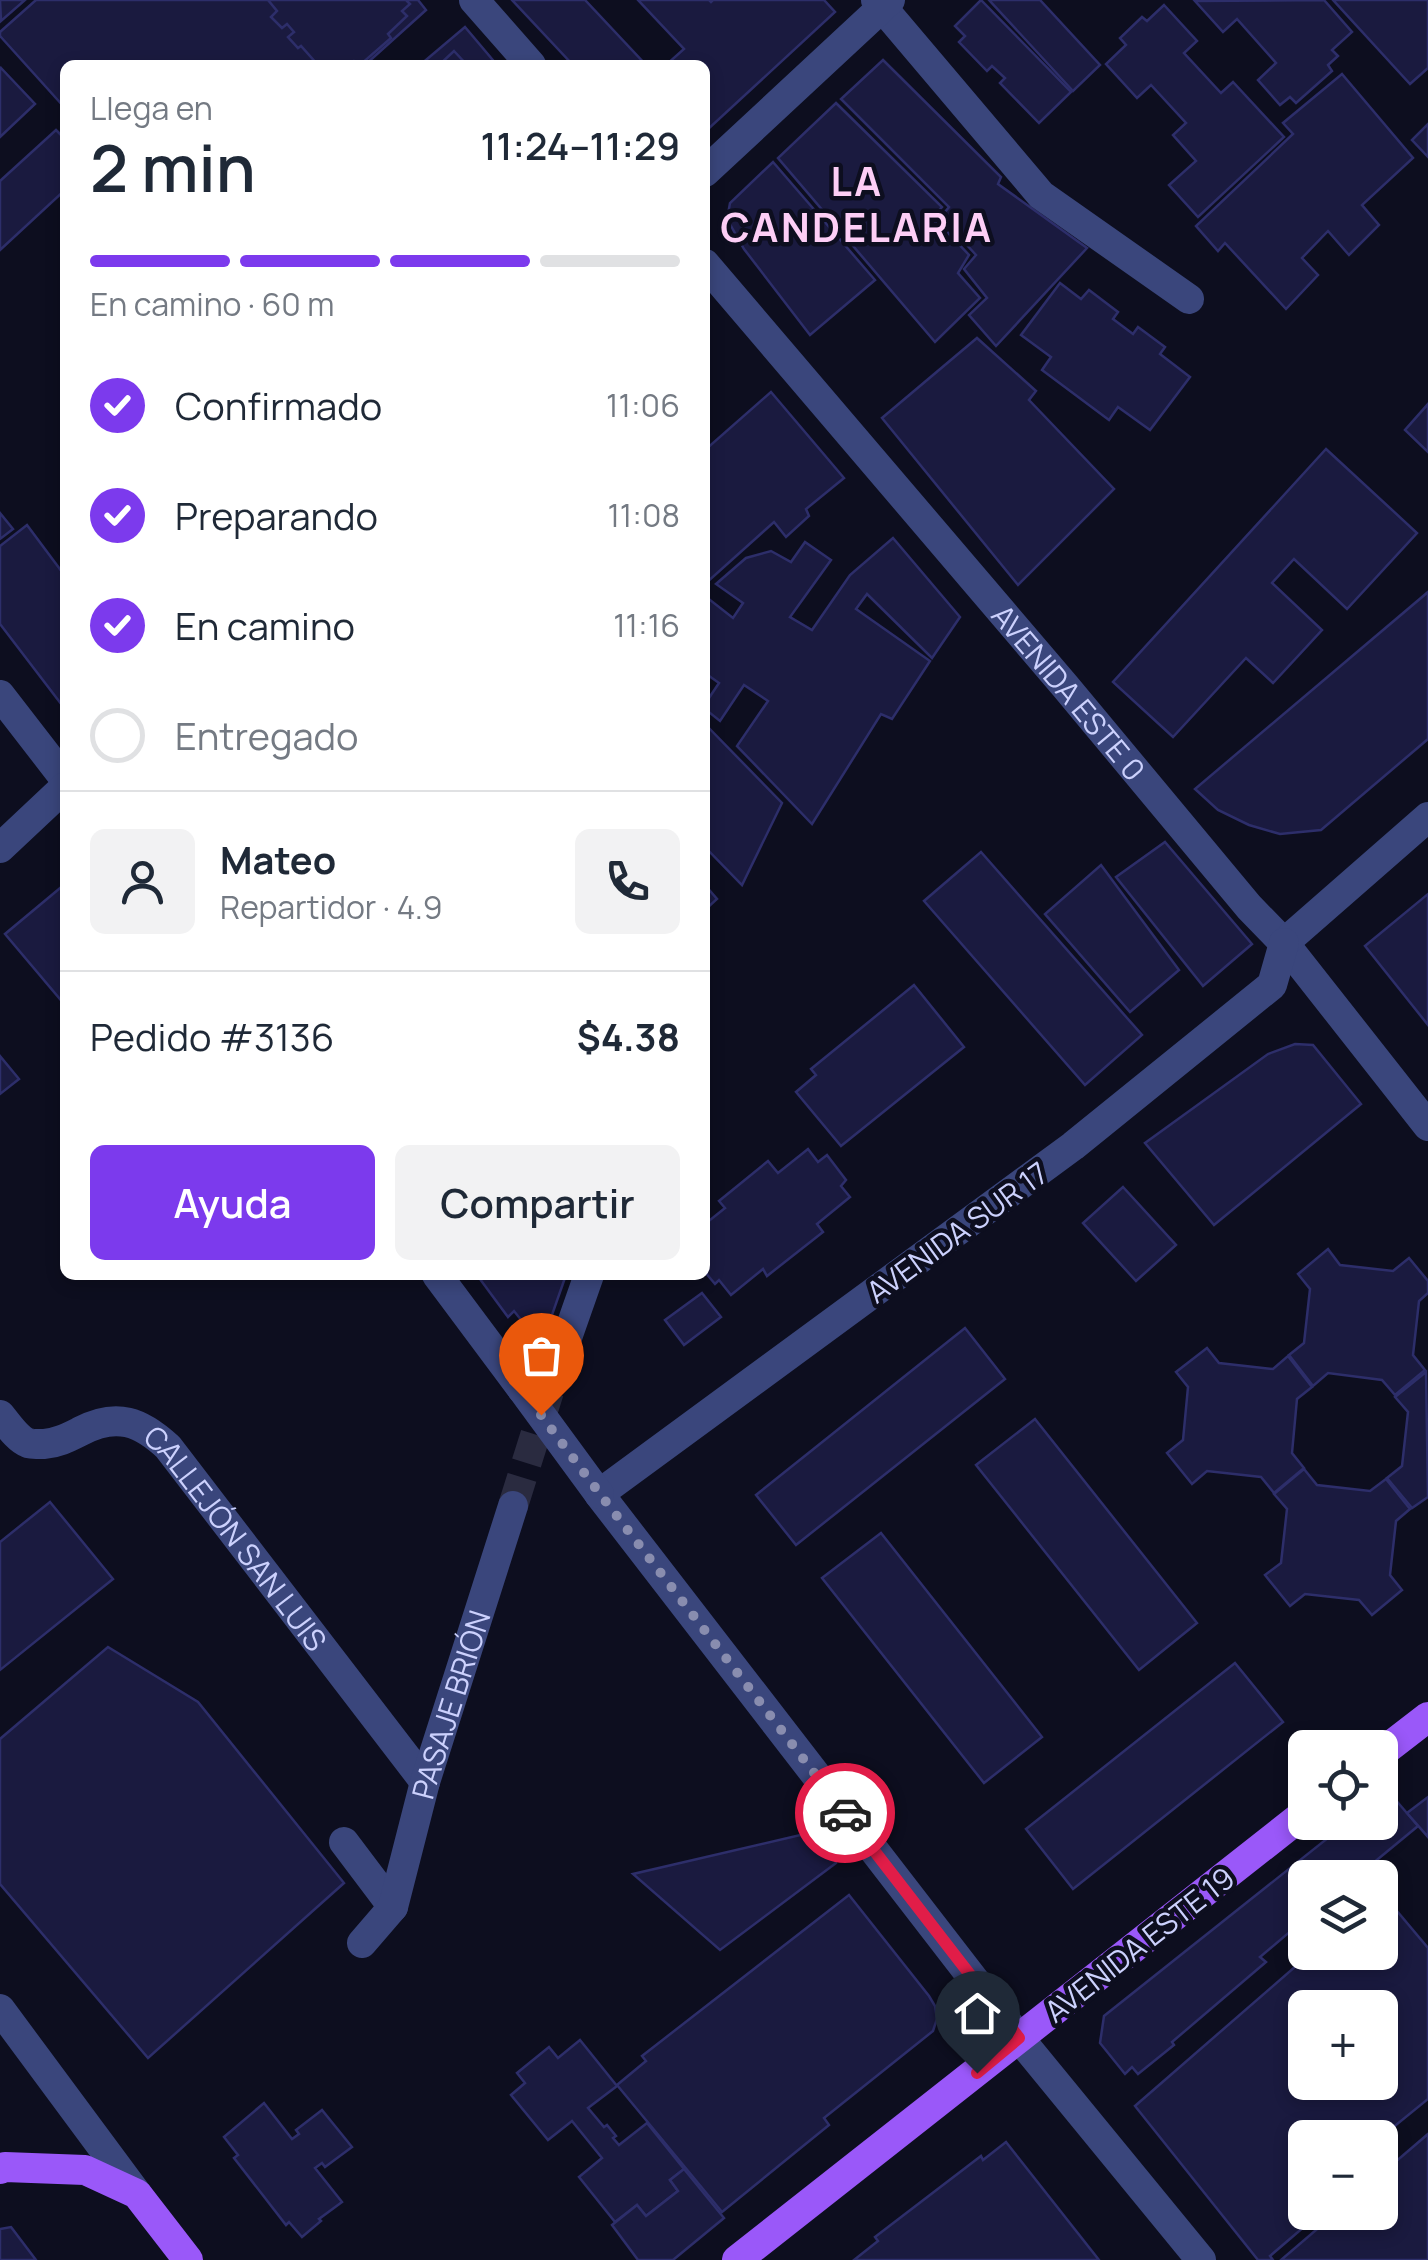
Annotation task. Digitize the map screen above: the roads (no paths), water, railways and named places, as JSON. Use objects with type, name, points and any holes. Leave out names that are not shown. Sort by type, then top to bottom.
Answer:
[{"type":"main road","points":[[1398,1740],[1428,1716]]},
{"type":"main road","name":"AVENIDA ESTE 19","points":[[737,2260],[1288,1826]]},
{"type":"main road","points":[[2,2167],[85,2170],[137,2194],[188,2260]]},
{"type":"street","points":[[474,0],[527,60]]},
{"type":"street","points":[[710,167],[883,2],[1041,195],[1189,298]]},
{"type":"street","name":"AVENIDA ESTE 0","points":[[710,270],[1249,907],[1284,943],[1428,1126]]},
{"type":"street","points":[[0,695],[60,773]]},
{"type":"street","points":[[0,848],[60,792]]},
{"type":"street","points":[[1284,943],[1428,818]]},
{"type":"street","name":"AVENIDA SUR 17","points":[[600,1494],[1104,1122],[1272,985],[1284,943]]},
{"type":"street","points":[[440,1280],[1019,2038],[1200,2260]]},
{"type":"street","points":[[556,1370],[587,1280]]},
{"type":"street","name":"CALLEJÓN SAN LUIS","points":[[0,1414],[29,1444],[50,1444],[70,1438],[102,1422],[147,1428],[168,1447],[425,1782]]},
{"type":"street","name":"PASAJE BRIÓN","points":[[362,1943],[394,1908],[425,1782],[514,1506]]},
{"type":"street","points":[[344,1842],[394,1908]]},
{"type":"street","points":[[0,2009],[137,2194]]},
{"type":"tunnel","points":[[513,1506],[556,1369]]},
{"type":"district","name":"LA CANDELARIA","points":[[857,203]]}]
